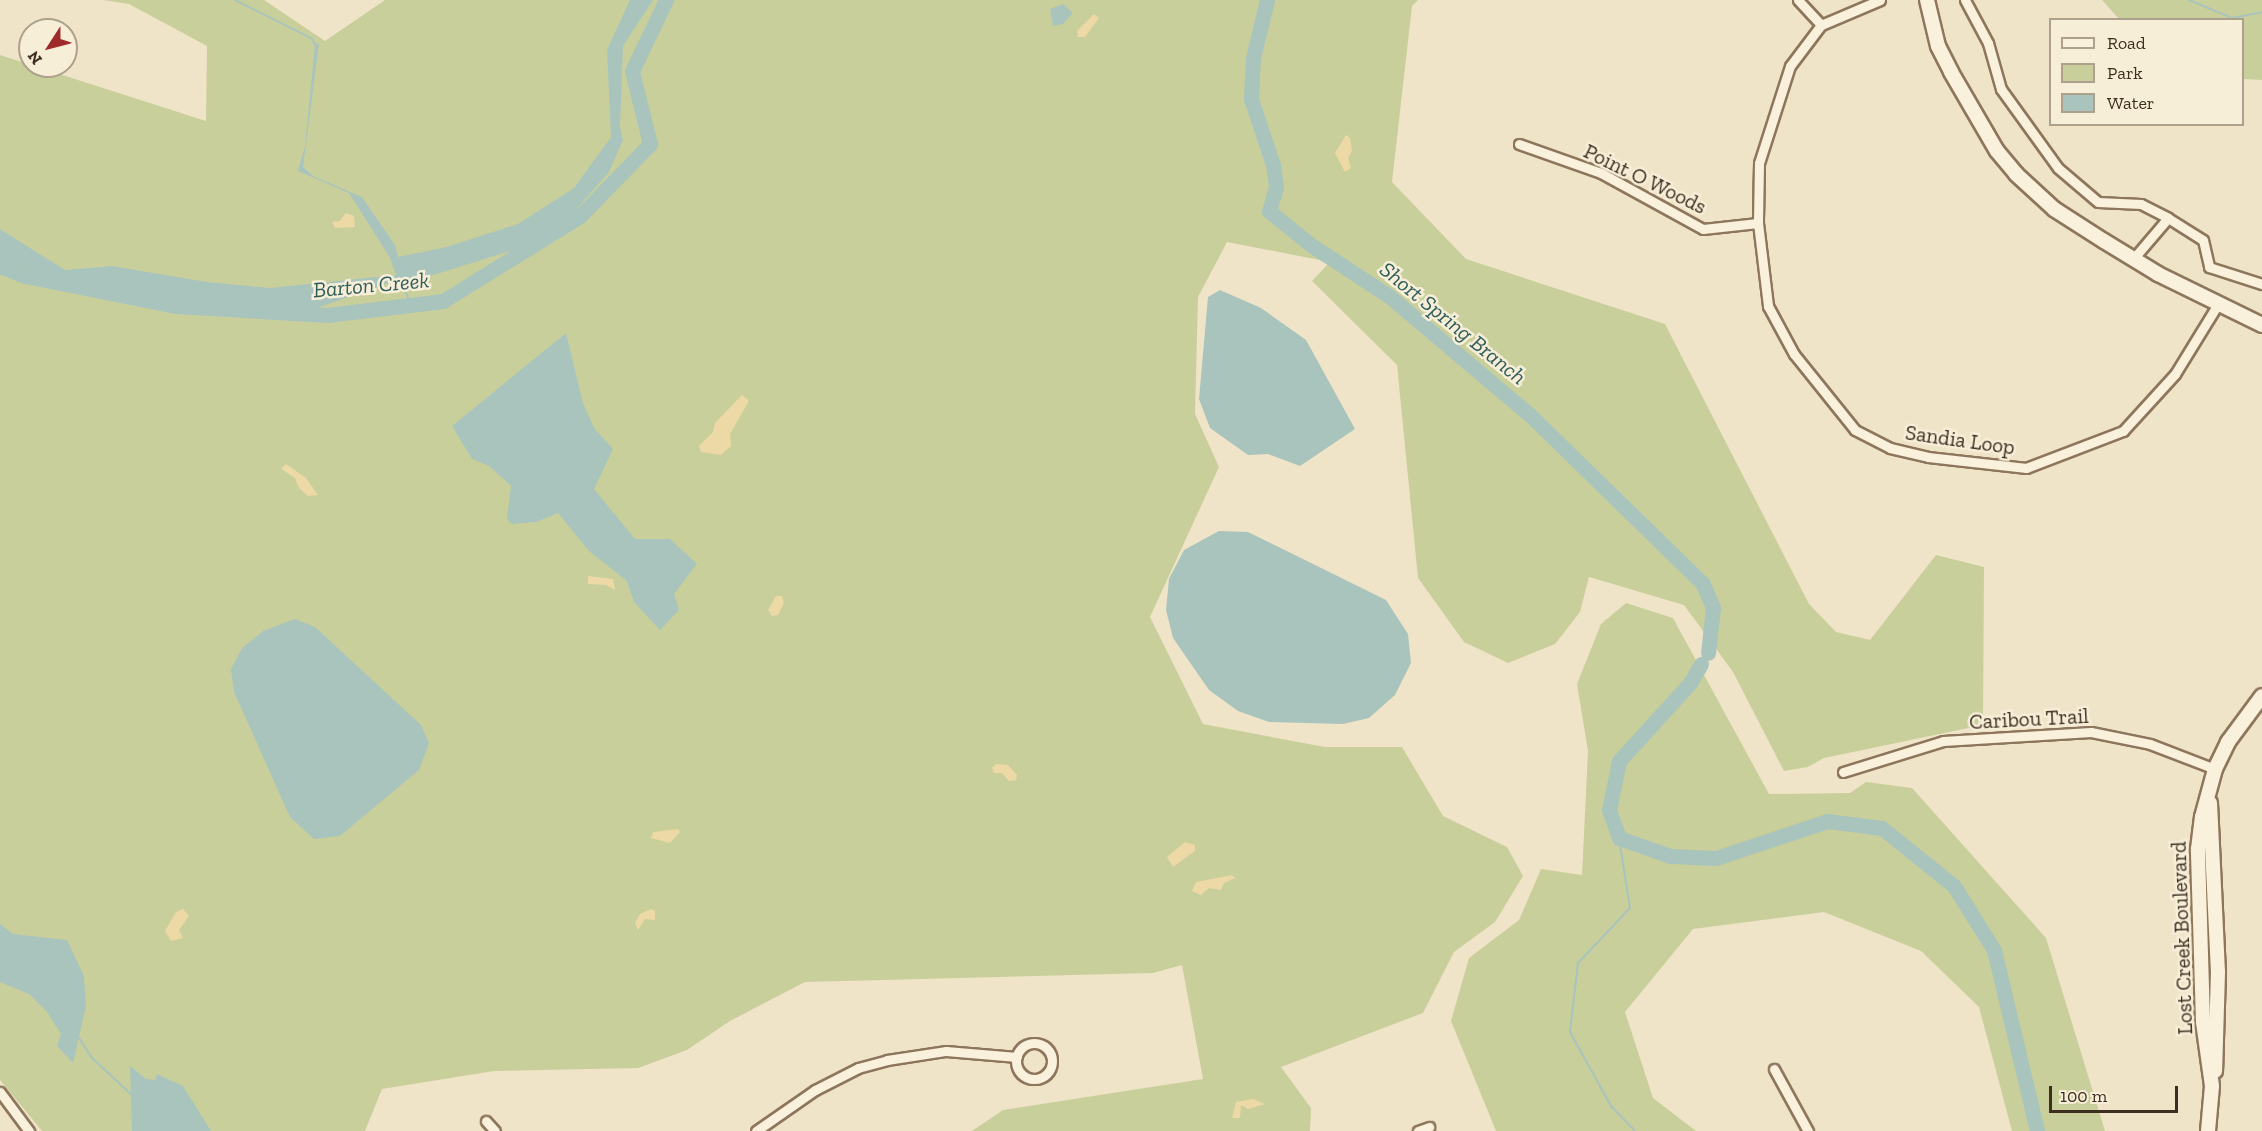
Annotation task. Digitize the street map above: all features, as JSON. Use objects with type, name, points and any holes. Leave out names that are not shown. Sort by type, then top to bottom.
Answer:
[{"type":"street","points":[[1798,0],[1821,25]]},
{"type":"street","name":"Sandia Loop","points":[[1880,0],[1821,25],[1790,66],[1759,163],[1758,223],[1768,306],[1794,354],[1855,430],[1890,448],[1928,457],[2026,468],[2123,431],[2175,375],[2218,304]]},
{"type":"street","points":[[1927,0],[1938,46],[1950,72],[1997,151],[2054,209],[2133,259],[2262,325]]},
{"type":"street","points":[[1965,0],[1988,43],[2001,89],[2058,168],[2098,202],[2141,204],[2203,240],[2209,267],[2262,284]]},
{"type":"street","name":"Point O Woods","points":[[1519,144],[1601,173],[1703,229],[1758,223]]},
{"type":"street","points":[[2133,259],[2168,218]]},
{"type":"street","name":"Lost Creek Boulevard","points":[[2212,1086],[2203,1022],[2199,886],[2202,817],[2215,769],[2228,742],[2262,696]]},
{"type":"street","name":"Caribou Trail","points":[[1843,772],[1943,741],[2091,732],[2150,744],[2215,769]]},
{"type":"street","name":"Lost Creek Boulevard","points":[[2208,1131],[2219,1031],[2210,789]]},
{"type":"street","points":[[2199,886],[2214,884]]},
{"type":"street","points":[[756,1131],[815,1090],[858,1068],[887,1060],[946,1051],[1017,1057]]},
{"type":"street","points":[[1774,1070],[1809,1131]]},
{"type":"street","points":[[0,1092],[29,1131]]},
{"type":"street","points":[[486,1121],[495,1131]]},
{"type":"street","points":[[1418,1131],[1429,1127]]},
{"type":"green space","points":[[103,0],[264,0],[325,41],[385,0],[1418,0],[1412,6],[1392,182],[1466,259],[1665,324],[1809,604],[1836,632],[1870,640],[1936,555],[1984,567],[1983,725],[1824,758],[1808,767],[1784,771],[1733,672],[1684,605],[1589,577],[1580,612],[1555,644],[1508,663],[1464,642],[1418,578],[1397,365],[1312,281],[1330,262],[1227,242],[1198,297],[1195,414],[1219,467],[1150,617],[1203,724],[1325,747],[1402,747],[1443,816],[1507,847],[1523,876],[1495,922],[1454,952],[1423,1013],[1281,1067],[1311,1108],[1310,1131],[972,1131],[1003,1110],[1203,1079],[1182,965],[1153,973],[805,982],[730,1021],[687,1050],[638,1068],[494,1071],[382,1089],[365,1131],[42,1131],[0,1080],[0,55],[18,61],[18,78],[72,78],[206,121],[207,46],[129,4]]},
{"type":"green space","points":[[2102,0],[2262,0],[2262,80],[2244,79],[2244,18],[2118,18]]},
{"type":"green space","points":[[1626,603],[1673,618],[1769,794],[1850,793],[1866,782],[1912,788],[2046,938],[2105,1131],[2012,1131],[1979,1007],[1921,951],[1824,912],[1693,929],[1625,1012],[1653,1098],[1696,1131],[1496,1131],[1451,1021],[1469,958],[1519,920],[1541,869],[1582,875],[1588,751],[1577,684],[1601,624]]},
{"type":"sand","points":[[1094,14],[1099,18],[1085,37],[1078,37],[1077,31]]},
{"type":"sand","points":[[1346,135],[1350,138],[1352,151],[1348,158],[1351,168],[1345,172],[1335,153]]},
{"type":"sand","points":[[346,213],[354,216],[355,227],[335,228],[332,222],[340,221]]},
{"type":"sand","points":[[742,395],[749,401],[730,434],[731,446],[721,455],[701,452],[699,446],[713,432],[715,423]]},
{"type":"sand","points":[[286,464],[306,478],[318,495],[308,496],[299,488],[295,478],[281,469]]},
{"type":"sand","points":[[588,576],[613,579],[615,590],[606,585],[588,584]]},
{"type":"sand","points":[[776,596],[782,596],[784,603],[778,615],[772,616],[768,610]]},
{"type":"sand","points":[[996,764],[1008,765],[1017,775],[1016,780],[1009,781],[1002,773],[994,773],[992,768]]},
{"type":"sand","points":[[678,829],[680,832],[670,843],[651,838],[653,832]]},
{"type":"sand","points":[[1185,842],[1195,845],[1195,851],[1173,867],[1167,857]]},
{"type":"sand","points":[[1232,875],[1235,878],[1224,883],[1221,890],[1209,888],[1201,895],[1192,891],[1196,882]]},
{"type":"sand","points":[[183,909],[189,916],[179,930],[183,938],[171,941],[165,931],[176,912]]},
{"type":"sand","points":[[651,909],[655,911],[655,920],[645,919],[638,930],[635,923],[640,914]]},
{"type":"sand","points":[[1253,1099],[1265,1104],[1248,1109],[1241,1105],[1240,1118],[1232,1118],[1236,1102]]},
{"type":"water","points":[[630,0],[653,0],[623,46],[620,127],[623,140],[609,172],[574,212],[523,247],[411,282],[397,280],[314,309],[189,303],[98,292],[0,260],[0,229],[65,270],[112,266],[207,282],[270,288],[396,275],[390,258],[349,193],[298,171],[305,146],[315,45],[319,43],[303,167],[313,176],[362,197],[395,245],[398,257],[447,247],[518,224],[574,188],[611,137],[607,50]]},
{"type":"water","points":[[1063,4],[1073,13],[1063,24],[1053,26],[1050,9]]},
{"type":"water","points":[[1220,290],[1261,308],[1306,340],[1355,429],[1300,466],[1268,454],[1248,455],[1210,428],[1199,399],[1208,297]]},
{"type":"water","points":[[566,333],[583,403],[594,428],[613,449],[594,489],[635,539],[670,539],[697,564],[674,594],[679,610],[660,630],[634,602],[627,581],[589,551],[558,513],[536,522],[512,524],[507,519],[511,486],[489,466],[472,459],[452,426]]},
{"type":"water","points":[[1219,531],[1248,532],[1386,600],[1408,634],[1411,663],[1395,695],[1369,718],[1343,724],[1269,722],[1238,711],[1209,690],[1173,638],[1166,610],[1169,579],[1184,550]]},
{"type":"water","points":[[295,619],[315,627],[421,725],[429,743],[419,770],[340,836],[314,839],[290,817],[234,692],[231,669],[242,648],[263,631]]},
{"type":"water","points":[[0,924],[13,934],[67,940],[84,976],[86,1006],[73,1063],[57,1046],[61,1034],[47,1012],[29,994],[0,982]]},
{"type":"water","points":[[130,1066],[146,1079],[155,1080],[157,1074],[183,1086],[211,1131],[132,1131]]},
{"type":"waterway","points":[[235,0],[311,38],[316,46]]},
{"type":"waterway","name":"Barton Creek","points":[[0,266],[25,276],[175,306],[327,315],[443,301],[580,216],[650,144],[632,71],[666,0]]},
{"type":"waterway","name":"Short Spring Branch","points":[[1267,0],[1253,58],[1251,99],[1273,165],[1276,187],[1269,211],[1311,245],[1389,296],[1532,417],[1703,584],[1713,608],[1708,653]]},
{"type":"waterway","points":[[2189,0],[2232,18],[2262,12]]},
{"type":"waterway","points":[[402,279],[410,304]]},
{"type":"waterway","name":"Short Spring Branch","points":[[1701,664],[1690,683],[1619,761],[1609,810],[1619,838],[1670,856],[1716,858],[1827,821],[1882,828],[1954,886],[1994,950],[2037,1131]]},
{"type":"waterway","points":[[1619,838],[1630,908],[1578,963],[1570,1032],[1611,1106],[1635,1131]]},
{"type":"waterway","points":[[79,1038],[92,1058],[132,1095]]}]
